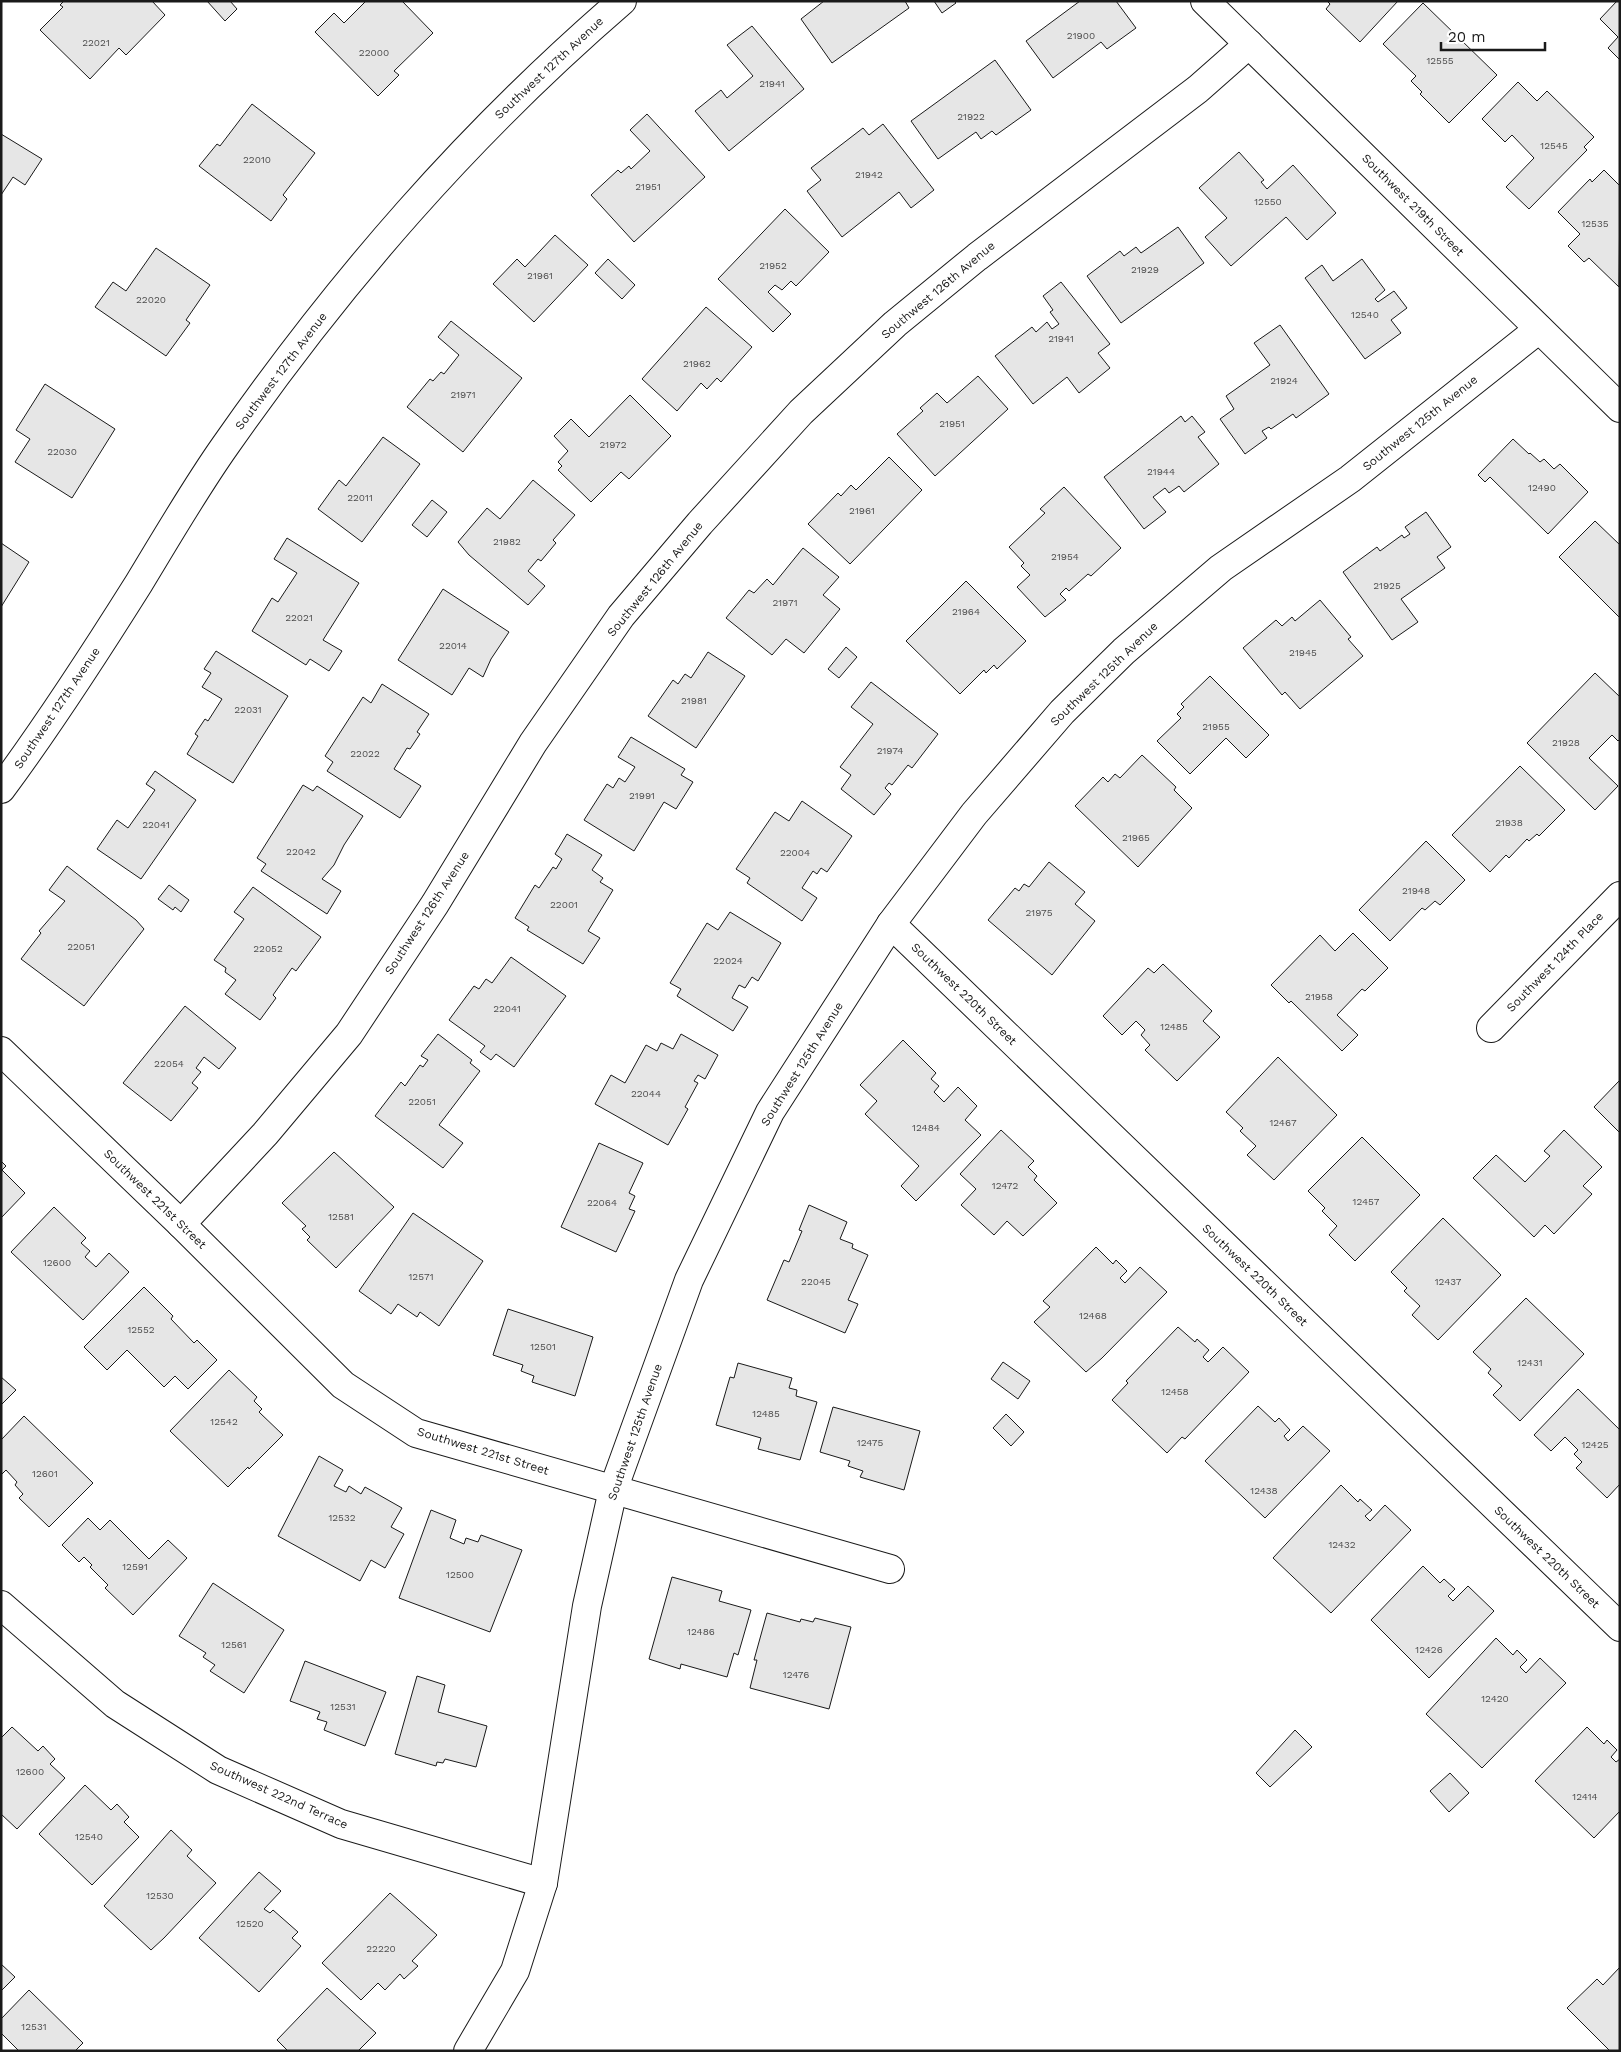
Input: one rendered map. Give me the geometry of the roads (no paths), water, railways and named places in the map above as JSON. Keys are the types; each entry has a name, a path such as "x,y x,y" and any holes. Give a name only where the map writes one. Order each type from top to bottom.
{"street":[{"name":"Southwest 127th Avenue","path":"1,789 36,742 87,665 224,447 321,316 411,207 461,153 522,93 622,1"},
{"name":"Southwest 219th Street","path":"1205,1 1620,408"},
{"name":"Southwest 126th Avenue","path":"181,1224 265,1134 349,1034 435,904 538,735 621,616 706,516 801,412 895,324 977,257 1198,89 1249,44"},
{"name":"Southwest 125th Avenue","path":"468,2051 515,1971 543,1883 587,1606 613,1490 689,1280 766,1121 891,924 974,814 1056,720 1124,651 1221,568 1350,479 1539,329"},
{"name":"Southwest 124th Place","path":"1491,1028 1620,896"},
{"name":"Southwest 220th Street","path":"891,924 1620,1627"},
{"name":"Southwest 221st Street","path":"1,1051 181,1224 343,1385 416,1433 890,1569"},
{"name":"Southwest 222nd Terrace","path":"1,1605 115,1704 218,1770 341,1824 543,1883"}]}
